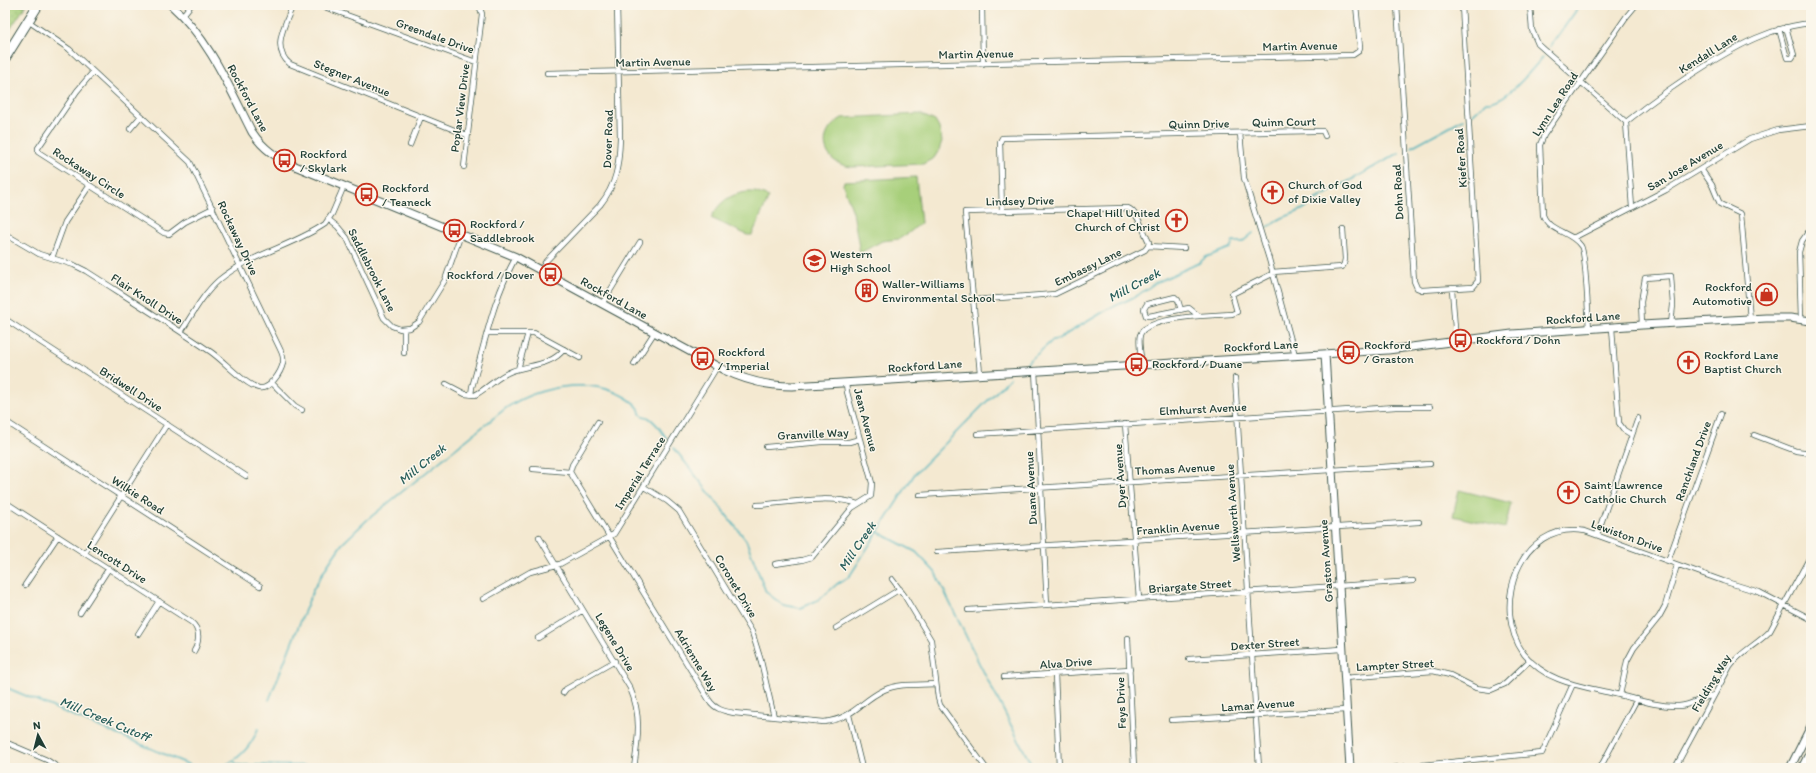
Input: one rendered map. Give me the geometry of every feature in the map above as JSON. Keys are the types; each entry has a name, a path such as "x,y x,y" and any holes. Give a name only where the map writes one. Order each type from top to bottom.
{"highway":[{"path":"5,58 38,5"}],"main road":[{"name":"Rockford Lane","path":"172,5 211,53 252,132 265,148 284,161 516,257 717,367 740,378 766,385 792,386 980,373 1388,350 1512,334 1642,325 1750,319 1801,319 1811,321"},
{"name":"Graston Avenue","path":"1325,354 1350,768"},
{"path":"1790,768 1811,726"},
{"path":"1802,768 1811,750"}],"street":[{"path":"182,16 191,5"},
{"name":"Stegner Avenue","path":"293,5 280,43 281,55 285,60 293,65 467,135"},
{"name":"Greendale Drive","path":"319,5 476,62"},
{"name":"Poplar View Drive","path":"464,167 482,14 479,5"},
{"name":"Dover Road","path":"541,270 546,261 600,205 612,187 620,158 617,5"},
{"path":"982,5 983,64"},
{"name":"Martin Avenue","path":"547,73 1353,55 1357,53 1360,48 1356,5"},
{"name":"Dohn Road","path":"1397,5 1414,281 1417,288 1422,290 1452,289"},
{"name":"Kiefer Road","path":"1452,289 1473,287 1477,284 1479,278 1462,5"},
{"path":"1530,5 1532,30 1538,44 1626,122 1632,208"},
{"name":"Lynn Lea Road","path":"1573,238 1550,226 1544,220 1542,212 1539,152 1544,135 1636,5"},
{"name":"Rockaway Drive","path":"28,21 58,41 190,162 283,357 281,368 271,382"},
{"name":"Kendall Lane","path":"1626,122 1670,88 1730,50 1755,37 1779,29 1811,23"},
{"path":"1779,29 1787,58 1792,58 1794,55 1786,27"},
{"name":"Rockaway Circle","path":"93,72 77,91 38,150 166,234 185,222 213,208"},
{"path":"130,129 141,116"},
{"path":"410,145 421,117"},
{"name":"San Jose Avenue","path":"1573,238 1632,208 1750,139 1778,130 1811,126"},
{"name":"Quinn Court","path":"1240,133 1322,131 1325,136"},
{"name":"Quinn Drive","path":"1002,211 1000,142 1002,138 1240,133 1244,178 1295,355"},
{"path":"1701,169 1712,185 1720,204 1741,214 1750,319"},
{"path":"52,258 65,222 90,185"},
{"path":"181,332 210,289 223,277 240,266 322,226 328,219 344,186"},
{"name":"Lindsey Drive","path":"973,300 965,212 1128,208 1137,218 1149,242 1148,246"},
{"name":"Saddlebrook Lane","path":"328,219 338,227 347,238 384,318 392,326 404,329"},
{"path":"1801,319 1799,252 1802,241 1811,228"},
{"path":"1142,364 1140,335 1144,329 1149,326 1181,318 1232,314 1237,312 1232,294 1272,273 1342,267 1345,260 1343,229"},
{"name":"Flair Knoll Drive","path":"5,234 33,251 80,268 212,352 236,373 256,387 263,388 271,382"},
{"path":"404,353 404,329 416,325 425,314 445,280 462,234"},
{"path":"1573,238 1580,245 1583,254 1588,329"},
{"path":"602,304 640,242"},
{"path":"1148,246 1184,248"},
{"name":"Embassy Lane","path":"973,300 1055,294 1145,250 1148,246"},
{"path":"471,395 488,333 492,312 516,257"},
{"path":"1642,325 1641,302 1645,278 1671,276 1673,305 1671,324"},
{"path":"1452,289 1456,341"},
{"path":"1181,310 1178,300 1175,297 1147,304 1144,309 1146,316 1149,316 1181,310 1189,308 1199,316"},
{"path":"973,300 980,373"},
{"name":"Bridwell Drive","path":"5,319 246,476"},
{"path":"1612,328 1619,423 1624,430 1632,435"},
{"path":"634,364 654,332"},
{"path":"488,333 536,334 580,358"},
{"path":"518,369 528,333"},
{"path":"446,384 471,395 480,392 507,373 548,361 559,355 564,349"},
{"name":"Imperial Terrace","path":"483,599 530,572 556,564 583,552 610,536 617,530 717,367"},
{"name":"Duane Avenue","path":"1035,370 1047,604"},
{"name":"Wellsworth Avenue","path":"1235,378 1259,768"},
{"path":"271,382 295,406 302,410"},
{"name":"Jean Avenue","path":"846,382 847,392 872,483 872,492 870,497 858,504"},
{"name":"Elmhurst Avenue","path":"977,434 1396,407 1430,407"},
{"name":"Ranchland Drive","path":"1668,561 1721,414"},
{"path":"1597,535 1638,418"},
{"name":"Wilkie Road","path":"5,421 260,586"},
{"path":"533,469 570,472 572,465 598,422"},
{"path":"85,553 167,424"},
{"name":"Dyer Avenue","path":"1125,424 1131,482 1139,599"},
{"path":"1754,435 1796,451 1811,453"},
{"name":"Granville Way","path":"766,447 822,442 849,442 860,439"},
{"name":"Thomas Avenue","path":"920,495 1430,464"},
{"name":"Adrienne Way","path":"570,472 712,704 725,711 824,722 836,721 849,715 884,690 897,687 936,684"},
{"name":"Coronet Drive","path":"644,487 667,501 678,511 752,632 761,661 774,717"},
{"path":"758,505 829,500 850,501 858,504"},
{"name":"Lencott Drive","path":"5,502 109,568 196,627 198,635 194,651"},
{"path":"775,564 812,557 852,508 858,504"},
{"name":"Franklin Avenue","path":"937,552 1419,522"},
{"name":"Lewiston Drive","path":"1714,695 1681,706 1658,704 1573,684 1548,675 1530,660 1517,642 1511,625 1510,592 1518,568 1532,549 1542,540 1554,534 1572,530 1586,531 1677,565 1759,592 1811,619"},
{"path":"25,585 58,536"},
{"name":"Legene Drive","path":"539,537 630,688 637,708 639,728 634,768"},
{"name":"Fielding Way","path":"1675,768 1714,695 1735,660 1766,635 1774,625 1811,555"},
{"path":"1620,695 1627,661 1634,648 1659,617 1665,606 1677,565"},
{"path":"80,613 109,568"},
{"path":"892,579 900,589 931,640 940,705 986,768"},
{"name":"Briargate Street","path":"968,610 1413,581"},
{"path":"836,628 900,589"},
{"path":"138,634 159,601"},
{"path":"538,638 583,610"},
{"name":"Feys Drive","path":"1128,638 1134,768"},
{"name":"Dexter Street","path":"1189,659 1342,649"},
{"name":"Lampter Street","path":"1344,678 1433,671 1450,675 1476,688 1491,690 1505,684 1530,660"},
{"path":"563,693 615,661"},
{"name":"Alva Drive","path":"1004,677 1130,669"},
{"path":"1055,674 1060,768"},
{"path":"1392,768 1542,753 1573,684"},
{"path":"1600,768 1637,699"},
{"name":"Lamar Avenue","path":"1171,720 1346,710"},
{"path":"849,715 862,768"},
{"path":"5,742 47,760 59,768"},
{"path":"580,767 593,768"}],"green space":[{"path":"5,5 26,5 5,37"},
{"path":"920,114 935,121 939,128 942,141 934,158 923,164 852,167 842,165 834,160 826,147 825,139 828,132 833,124 842,118"},
{"path":"916,177 921,223 899,239 882,241 860,253 853,212 843,185 844,181"},
{"path":"747,192 755,192 769,197 752,235 747,235 711,218 721,203 730,197"},
{"path":"1459,490 1511,503 1505,528 1453,516"}],"waterway":[{"name":"Mill Creek","path":"1550,47 1580,5"},
{"name":"Mill Creek","path":"1473,114 1486,102 1502,98 1510,92 1543,57"},
{"name":"Mill Creek","path":"1411,147 1463,119"},
{"name":"Mill Creek","path":"1262,229 1282,218 1304,209 1315,200 1399,153"},
{"name":"Mill Creek","path":"1027,363 1053,340 1058,339 1105,311 1138,295 1155,283 1199,263 1206,257 1230,248 1233,242 1242,242 1253,233"},
{"name":"Mill Creek","path":"674,448 746,540 766,592 783,605 800,608 820,599 837,584 849,577 914,475 1010,378"},
{"name":"Mill Creek","path":"269,700 313,590 342,544 367,520 506,408 533,394 548,390 564,387 596,387 611,391 631,401 638,407 641,415 648,417 654,422 667,439"},
{"path":"878,532 916,552 935,572 979,663 1033,768"},
{"name":"Mill Creek Cutoff","path":"5,687 197,768"},
{"name":"Mill Creek","path":"218,768 237,758 247,748 258,729"},
{"path":"233,761 239,765 337,766 353,768"}],"place":[{"name":"Rockford / Skylark","path":"284,161"},
{"name":"Church of God of Dixie Valley","path":"1273,192"},
{"name":"Rockford / Teaneck","path":"366,195"},
{"name":"Chapel Hill United Church of Christ","path":"1176,220"},
{"name":"Rockford / Saddlebrook","path":"454,231"},
{"name":"Western High School","path":"814,261"},
{"name":"Rockford / Dover","path":"550,275"},
{"name":"Waller-Williams Environmental School","path":"866,291"},
{"name":"Rockford Automotive","path":"1767,294"},
{"name":"Rockford / Dohn","path":"1460,340"},
{"name":"Rockford / Graston","path":"1348,352"},
{"name":"Rockford / Imperial","path":"703,359"},
{"name":"Rockford Lane Baptist Church","path":"1689,362"},
{"name":"Rockford / Duane","path":"1137,364"},
{"name":"Saint Lawrence Catholic Church","path":"1569,492"}]}
